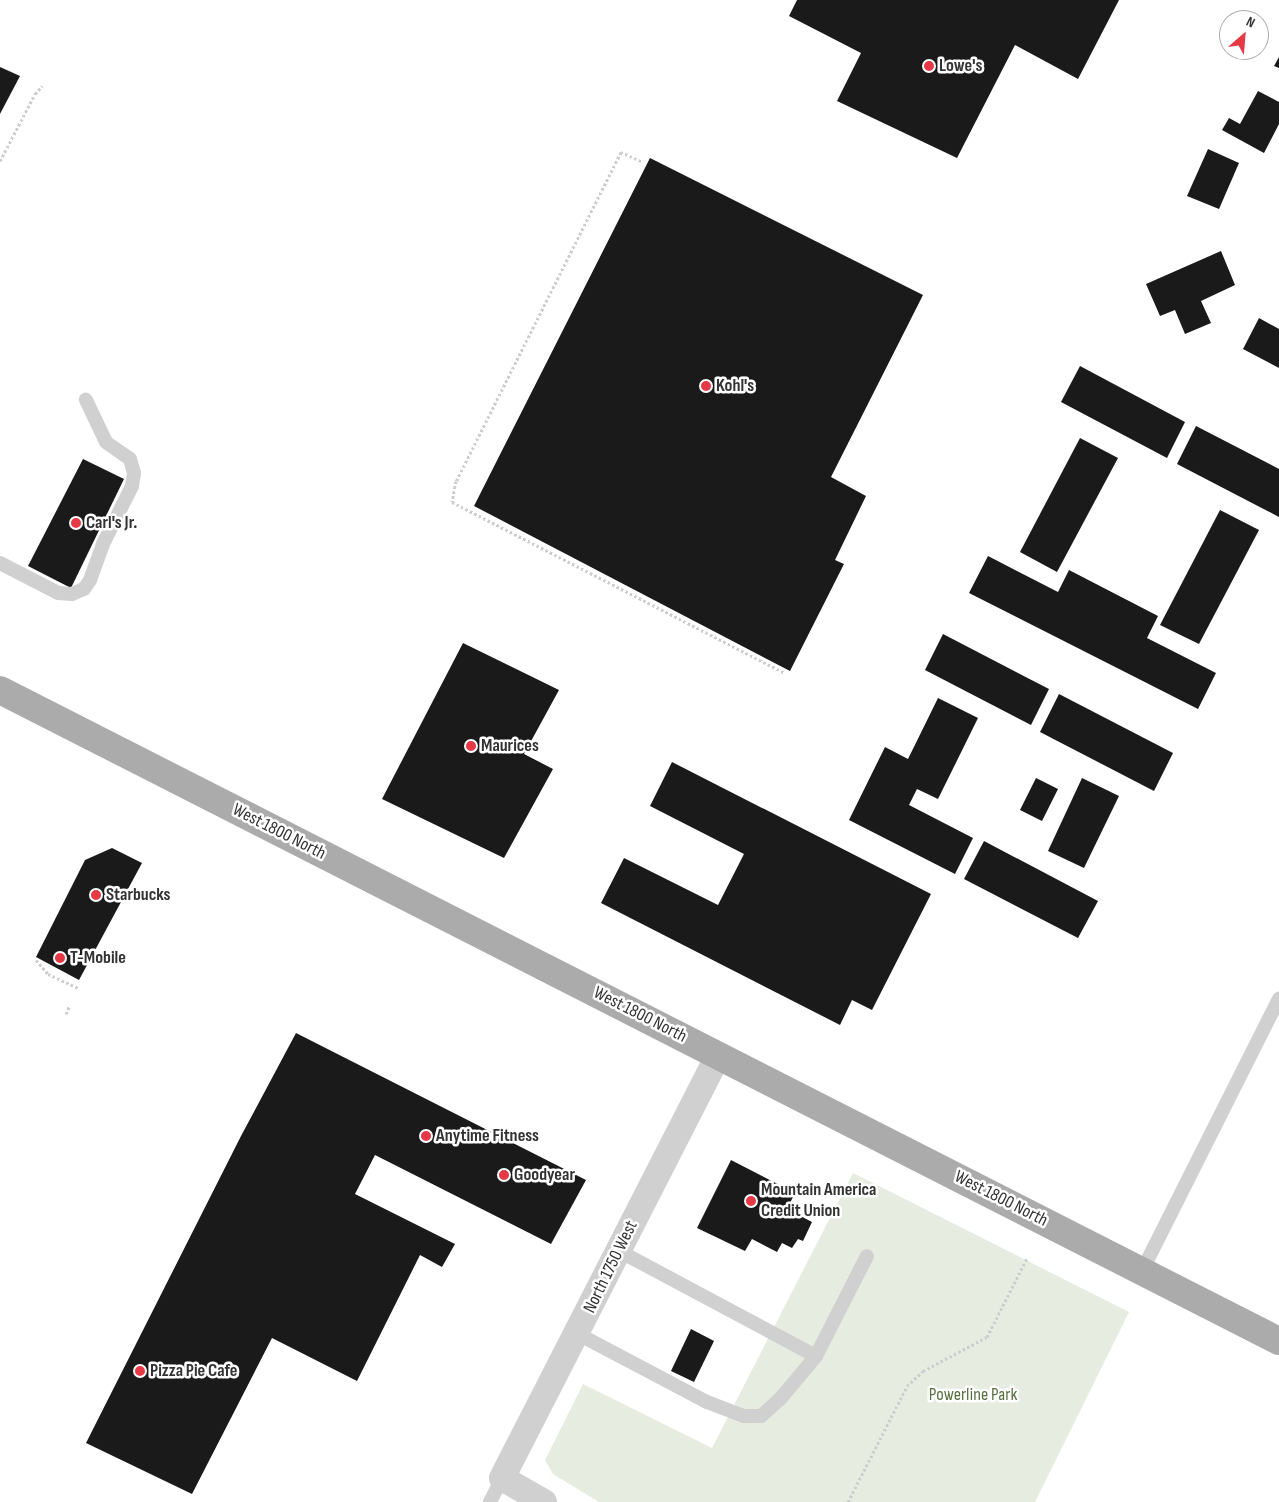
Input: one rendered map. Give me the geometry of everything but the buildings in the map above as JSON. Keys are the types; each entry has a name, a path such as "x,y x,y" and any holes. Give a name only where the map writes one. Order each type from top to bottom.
{"main road":[{"name":"West 1800 North","path":"0,690 1279,1341"}],"street":[{"name":"North 1750 West","path":"502,1478 578,1334 718,1055"},
{"path":"502,1478 544,1502"}],"lane":[{"path":"0,563 58,593 72,594 84,589 90,580 103,544 132,486 134,473 130,459 106,442 86,400"},
{"path":"1142,1271 1279,999"},
{"path":"619,1251 816,1356"},
{"path":"578,1334 707,1402 744,1416 761,1416 781,1398 816,1356 867,1256"},
{"path":"490,1502 502,1478"}],"path":[{"path":"0,161 35,94 42,86"},
{"path":"641,161 621,152 456,481 452,502 785,673"},
{"path":"36,960 48,974 78,988"},
{"path":"66,1014 69,1007"},
{"path":"848,1502 906,1386 923,1371 987,1336 1028,1258"}],"green space":[{"name":"Powerline Park","path":"853,1173 1129,1312 1035,1502 599,1502 553,1474 545,1460 583,1384 712,1448"}],"place":[{"name":"Lowe's","path":"929,66"},
{"name":"Kohl's","path":"706,386"},
{"name":"Carl's Jr.","path":"76,523"},
{"name":"Maurices","path":"471,746"},
{"name":"Starbucks","path":"96,895"},
{"name":"T-Mobile","path":"60,958"},
{"name":"Anytime Fitness","path":"426,1136"},
{"name":"Goodyear","path":"504,1175"},
{"name":"Mountain America Credit Union","path":"751,1201"},
{"name":"Pizza Pie Cafe","path":"140,1371"}]}
